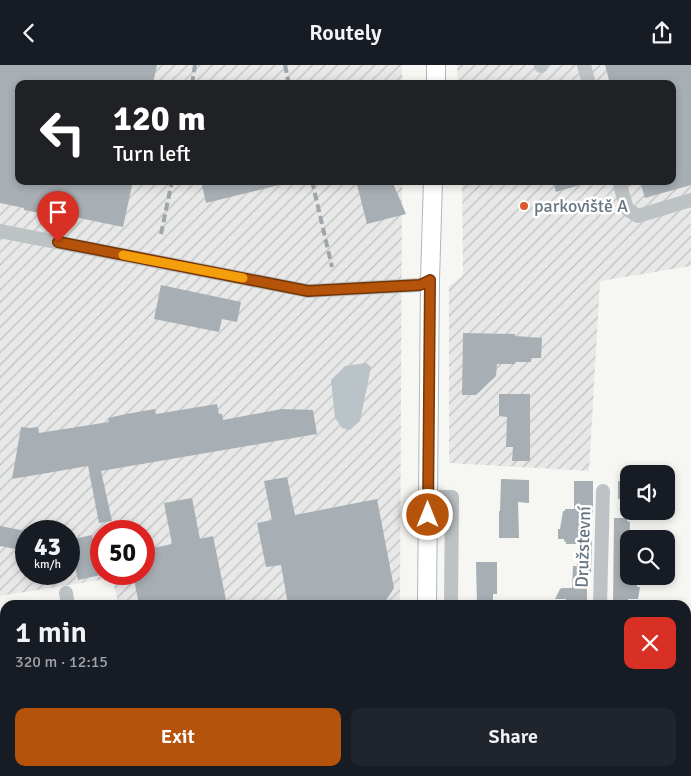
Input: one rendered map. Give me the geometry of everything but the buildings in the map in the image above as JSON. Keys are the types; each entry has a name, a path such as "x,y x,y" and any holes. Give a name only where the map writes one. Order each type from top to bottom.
{"main road":[{"path":"436,65 436,80"},
{"path":"427,600 430,280 433,185"}],"street":[{"path":"584,65 589,80"},
{"path":"620,185 627,209 638,216 691,200"},
{"path":"0,231 308,291 420,285 430,280"},
{"name":"Družstevní","path":"600,600 603,491"},
{"path":"428,497 452,497 451,600"}],"shaded area":[{"path":"0,65 402,65 402,80 15,80 15,185 402,185 400,600 118,600 114,585 155,585 155,520 90,520 90,582 80,583 80,520 15,520 15,585 68,585 0,596"},
{"path":"457,65 691,65 691,266 600,281 589,471 449,463 449,286 463,275 462,185 676,185 676,80 458,80"},
{"path":"366,363 371,367 360,421 350,430 342,428 335,418 331,380 345,366"}],"railway":[{"path":"193,80 195,65"},
{"path":"285,65 288,80"},
{"path":"161,234 171,185"},
{"path":"313,185 332,267"}],"slow traffic":[{"path":"123,255 243,278"}],"place":[{"name":"parkoviště A","path":"524,206"}],"route":[{"path":"58,242 308,291 420,285 430,280 428,515"}]}
